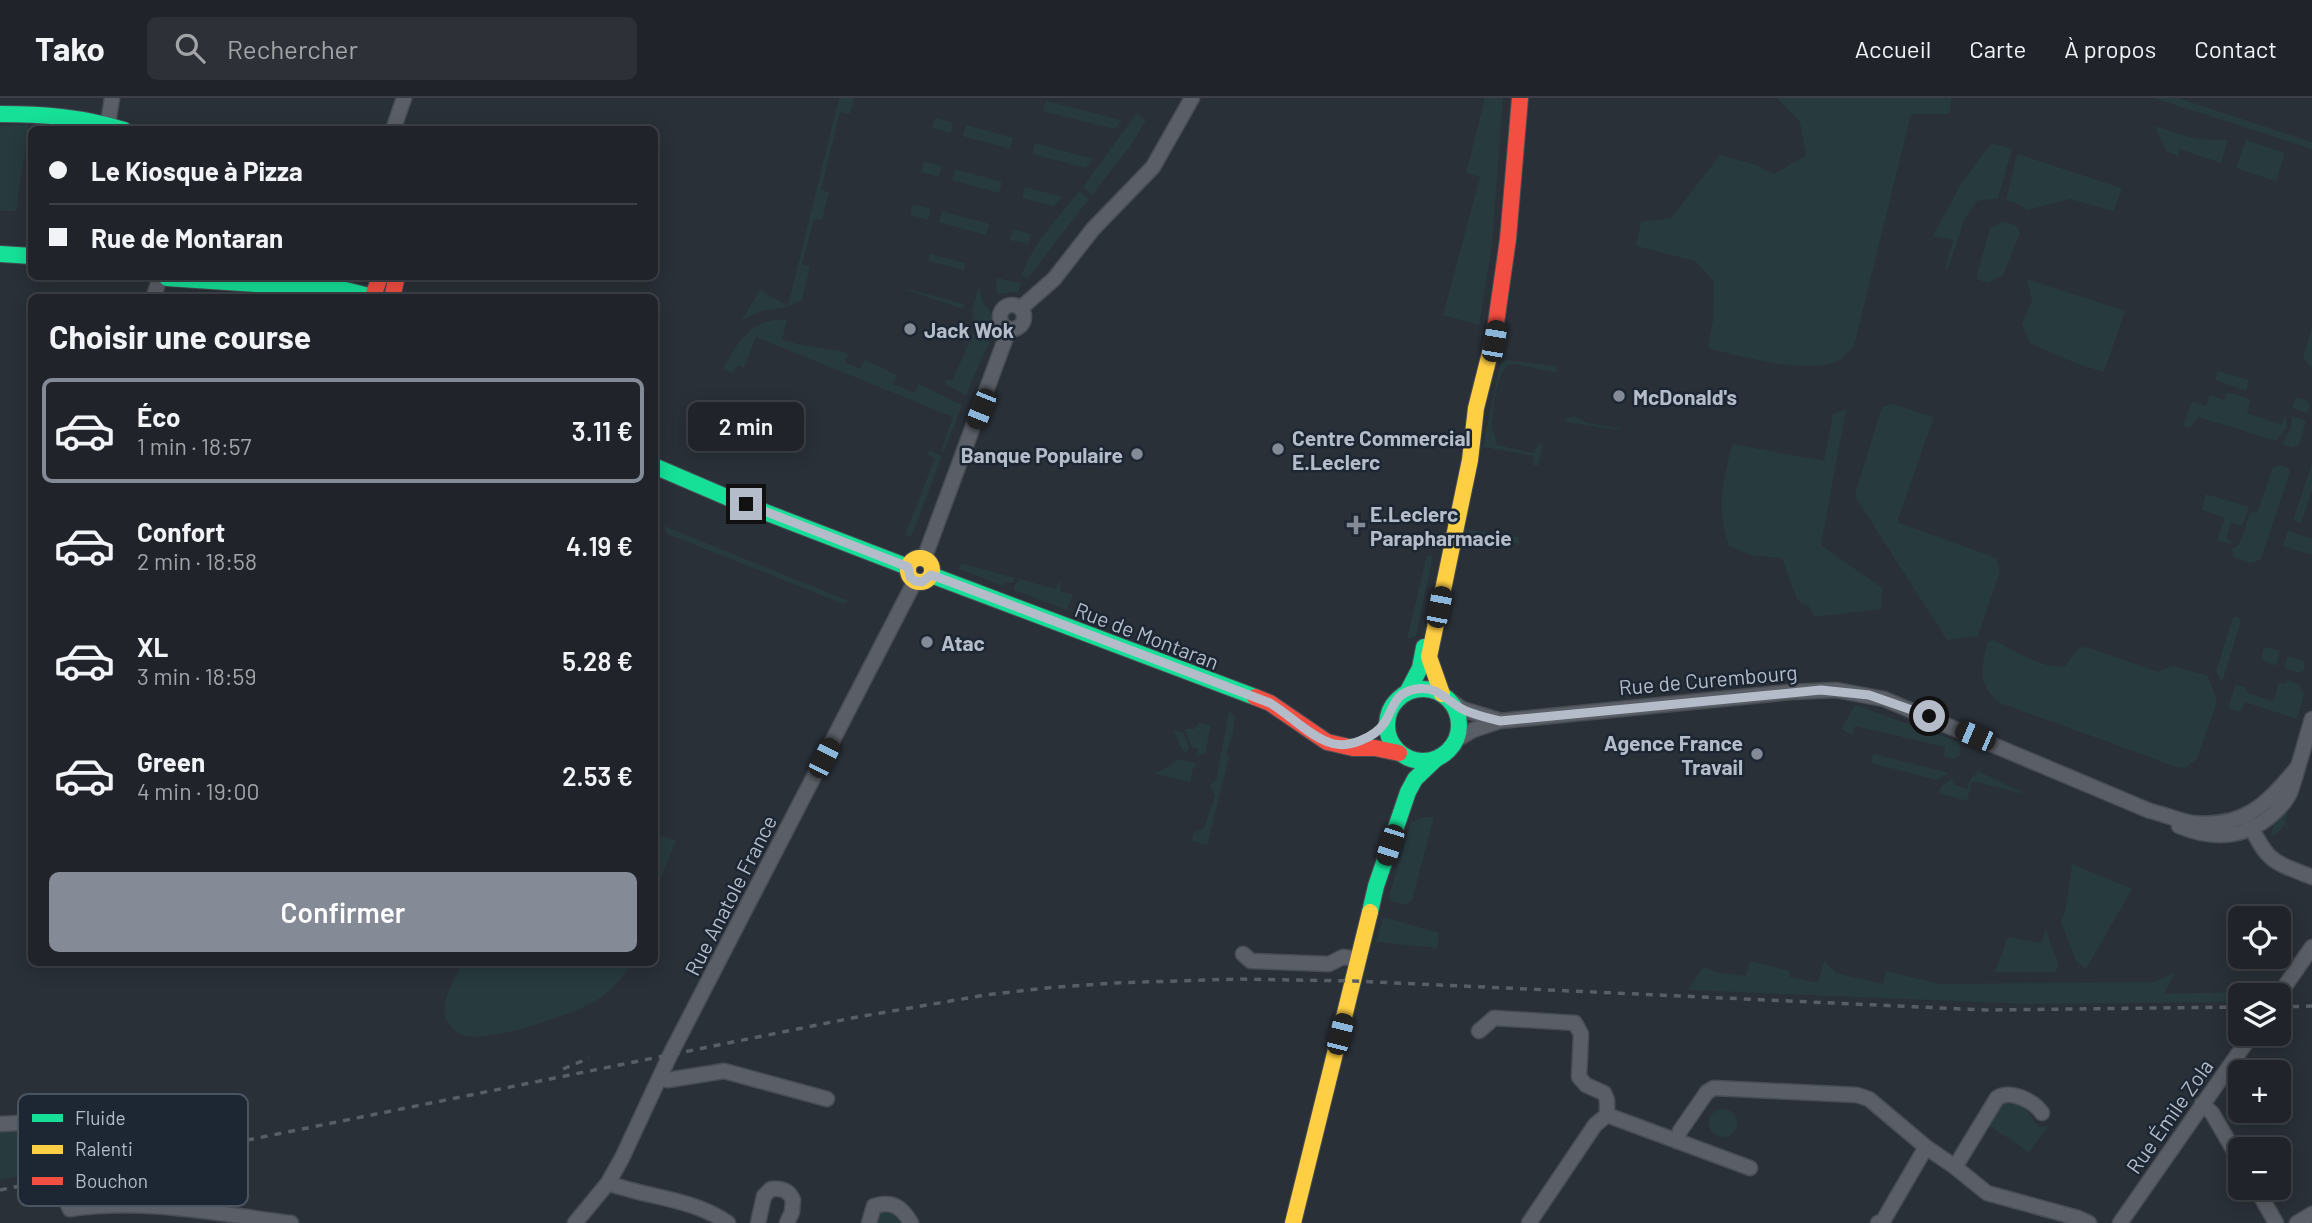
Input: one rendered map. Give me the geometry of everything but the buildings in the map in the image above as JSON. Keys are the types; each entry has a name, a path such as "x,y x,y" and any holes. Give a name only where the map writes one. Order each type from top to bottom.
{"main road":[{"path":"1436,759 1414,760 1401,754 1391,743 1387,720 1393,703 1408,691 1420,668 1502,242 1514,98"},
{"path":"1293,1223 1376,886 1408,792 1415,779 1436,759 1448,752 1457,740 1460,721 1429,657 1470,460 1470,443 1485,365 1494,341 1507,262 1520,98"},
{"path":"0,114 60,116 113,126"},
{"path":"0,254 28,256"},
{"path":"173,280 242,294"},
{"path":"203,280 345,290 362,294"},
{"name":"Rue de Montaran","path":"658,468 918,574 1270,703 1327,742 1401,754"},
{"path":"918,574 916,559 925,559"},
{"path":"1408,691 1425,688 1447,697"},
{"path":"1342,745 1367,737 1387,720"},
{"path":"1401,754 1408,792"}],"street":[{"path":"108,124 112,98"},
{"path":"394,126 404,98"},
{"path":"925,559 1009,329 1001,321 1002,310 1009,305 1021,308 1054,279 1089,234 1153,167 1192,98"},
{"name":"Rue Anatole France","path":"575,1223 608,1183 633,1138 660,1079 918,574"},
{"name":"Rue de Curembourg","path":"1457,740 1473,730 1500,721 1791,692 1853,692 1884,699 1929,716 2150,811 2191,822 2228,821 2245,816"},
{"name":"Rue de Curembourg","path":"1447,697 1462,709 1500,721"},
{"path":"2252,830 2284,803 2292,788 2312,719"},
{"path":"2296,769 2268,802 2245,816 2270,859 2312,877"},
{"name":"Rue de Curembourg","path":"2150,811 2166,821 2198,833 2235,834 2252,830"},
{"path":"2287,983 2312,947"},
{"path":"1243,954 1251,961 1329,964 1343,957 1358,959"},
{"path":"1479,1031 1494,1018 1575,1023 1581,1034 1579,1077 1586,1085 1604,1093 1607,1115"},
{"name":"Rue Émile Zola","path":"2120,1223 2243,1046"},
{"path":"660,1079 724,1071 827,1098"},
{"path":"1676,1141 1707,1092 1719,1087 1864,1097 1987,1193 2078,1217 2089,1223"},
{"path":"1955,1167 2001,1095 2007,1094 2036,1104 2042,1112"},
{"path":"2202,1104 2212,1113 2228,1140"},
{"path":"1607,1115 1750,1168"},
{"path":"1529,1223 1595,1125 1607,1115"},
{"path":"0,1124 18,1123"},
{"path":"1878,1223 1883,1220 1926,1147"},
{"path":"608,1183 692,1204 709,1210 728,1223"},
{"path":"758,1223 764,1196 771,1189 779,1188 786,1191 793,1200 787,1223"},
{"path":"2263,1200 2276,1223"},
{"path":"869,1223 874,1206 884,1203 894,1204 911,1223"},
{"path":"65,1223 71,1209 70,1206"},
{"path":"71,1209 92,1206"},
{"path":"123,1206 170,1208 291,1223"},
{"path":"2297,1223 2312,1214"}],"green space":[{"path":"839,98 854,98 850,114 840,112 821,190 829,192 822,220 814,219 802,264 810,267 802,299 787,307 758,313 740,323 760,290 788,306"},
{"path":"1485,98 1503,98 1492,246 1479,325 1443,315 1480,177 1466,173"},
{"path":"1777,98 1952,98 1949,114 1911,114 1854,346 1840,360 1826,365 1774,363 1708,348 1713,321 1714,281 1695,261 1636,246 1641,222 1671,218 1720,155 1753,164 1774,174 1806,155 1800,122"},
{"path":"2154,98 2178,98 2312,142 2312,149"},
{"path":"1046,101 1121,120 1115,129 1043,111"},
{"path":"1136,114 1146,120 1131,145 1092,195 1083,187"},
{"path":"935,118 953,122 951,133 932,128"},
{"path":"29,125 16,211 0,211 0,126"},
{"path":"966,125 1013,138 1010,149 963,136"},
{"path":"2155,126 2196,139 2228,140 2221,163 2180,149 2178,156 2166,151"},
{"path":"2246,140 2285,153 2276,181 2236,168"},
{"path":"1035,143 1093,159 1086,168 1032,154"},
{"path":"1991,143 2012,149 1998,198 1977,201 1965,218 1948,269 1945,269 1953,240 1933,236 1961,184"},
{"path":"2017,154 2122,188 2114,211 2070,199 2027,210 2006,200"},
{"path":"924,161 942,166 939,177 921,172"},
{"path":"955,169 1002,182 999,193 952,180"},
{"path":"1025,187 1063,197 1053,206 1022,198"},
{"path":"1079,191 1089,199 1028,278 1022,276 1038,243"},
{"path":"913,204 931,209 928,220 910,215"},
{"path":"942,211 989,224 986,235 939,222"},
{"path":"2003,222 2015,225 2020,233 2003,275 1988,283 1976,279 1990,228"},
{"path":"1013,229 1031,234 1028,244 1010,240"},
{"path":"930,254 965,263 964,270 928,261"},
{"path":"997,278 1021,283 1018,292 998,294"},
{"path":"2027,279 2125,311 2104,372 2077,364 2030,343 2022,324 2032,301"},
{"path":"979,287 995,328 966,395 945,384 946,379 952,381 975,330 972,311"},
{"path":"907,290 964,304 963,309"},
{"path":"774,320 787,320 782,340 849,353 845,362 860,369 865,360 897,375 893,384 914,393 919,384 962,405 944,452 941,451 953,417 756,337 744,368 738,365 733,373 723,369 737,345 749,332"},
{"path":"2312,327 2312,368 2303,358"},
{"path":"1504,361 1555,366 1557,373 1516,364 1508,365 1501,375 1496,392 1492,427 1496,445 1534,453 1538,443 1543,444 1538,466 1533,465 1534,456 1483,447 1499,369"},
{"path":"2218,371 2249,380 2246,391 2215,380"},
{"path":"2227,392 2251,400 2247,413 2281,425 2286,413 2286,428 2276,441 2199,417 2189,427 2183,426 2192,402 2206,406 2210,395 2224,400"},
{"path":"2296,397 2308,401 2310,407 2307,413 2292,408"},
{"path":"1892,404 1934,417 1897,522 1996,558 2000,571 1978,636 1947,640 1856,498 1882,407"},
{"path":"1846,409 1821,545 1882,588 1881,609 1814,617 1809,606 1797,600 1782,558 1750,555 1729,546 1723,519 1724,483 1732,444 1824,461 1833,414"},
{"path":"1574,416 1587,423 1619,430 1565,422"},
{"path":"2292,416 2306,421 2299,445 2292,448 2282,444 2291,428"},
{"path":"929,450 942,456 911,537 905,535 935,458 927,455"},
{"path":"2312,463 2312,490 2301,523 2293,520"},
{"path":"2280,465 2288,468 2290,472 2261,559 2251,563 2233,557 2232,549 2239,545 2250,513 2258,511 2273,467"},
{"path":"2206,494 2249,507 2242,526 2231,522 2226,538 2234,542 2231,544 2217,541 2225,518 2202,510"},
{"path":"664,526 849,601 844,604 667,534"},
{"path":"1465,529 1518,537 1519,544 1464,536"},
{"path":"2288,531 2312,539 2312,555 2283,546"},
{"path":"1427,555 1433,556 1416,636 1407,639"},
{"path":"961,564 1015,578 1012,583 1005,582 1003,586 959,569"},
{"path":"1020,579 1055,589 1060,580 1060,591 1073,594 1067,610 1014,590"},
{"path":"2233,617 2238,617 2241,621 2222,683 2216,671"},
{"path":"1994,640 2048,665 2065,666 2079,648 2087,647 2158,672 2173,666 2208,676 2217,701 2197,759 2185,768 2177,767 2000,703 1987,690 1983,675 1988,642"},
{"path":"2267,647 2280,651 2276,666 2264,661 2261,656 2263,649"},
{"path":"2288,656 2304,661 2304,670 2299,673 2284,668"},
{"path":"2288,680 2299,685 2304,694 2297,719 2245,702 2240,712 2228,708 2236,684 2247,688 2246,692 2273,702 2279,683 2285,684"},
{"path":"1855,705 1959,742 1961,754 1954,759 1944,757 1945,747 1855,726 1852,735 1841,729"},
{"path":"1229,711 1235,716 1233,732 1207,845 1192,841 1193,833 1204,828 1215,796 1210,786 1216,780"},
{"path":"1199,723 1211,726 1205,754 1196,756 1198,749 1192,748 1185,729 1194,729"},
{"path":"1172,730 1183,732 1189,747 1187,754 1181,748"},
{"path":"1873,754 1949,773 1937,780 1871,763"},
{"path":"1179,759 1197,764 1192,771 1191,782 1154,774 1160,772"},
{"path":"1978,771 2028,795 1972,781 1967,801 1939,793 1941,786 1954,778 1953,784 1967,789 1970,780"},
{"path":"2289,805 2284,826 2274,836 2271,835 2274,823"},
{"path":"1434,817 1412,900 1406,905 1388,900 1411,822"},
{"path":"658,834 676,841 658,884"},
{"path":"2072,864 2132,889 2086,969 2076,961 2061,922 2066,908"},
{"path":"1383,917 1439,933 1437,948 1376,942"},
{"path":"2046,930 2059,966 2055,972 1995,972 2008,937 2041,943"},
{"path":"1750,961 1790,971 1789,977 1818,983 1824,961 1836,973 1883,984 1886,971 1940,984 2154,982 2175,973 2164,994 2228,992 2228,1002 2027,1004 1688,990 1703,967 1716,972 1746,976"},
{"path":"460,966 630,966 601,998 584,1007 531,1026 477,1037 459,1033 447,1021 445,1004"},
{"path":"2012,1101 2025,1107 2038,1127 2048,1126 2029,1152 1988,1125 1999,1105"},
{"path":"1723,1109 1733,1113 1737,1123 1733,1133 1723,1137 1713,1133 1709,1123 1713,1113"},
{"path":"0,1131 18,1133 18,1176 0,1180"},
{"path":"881,1210 894,1210 905,1223 875,1223"}],"railway":[{"path":"248,1140 852,1018 985,995 1113,983 1238,979 1353,981 1985,1010 2228,1007"},
{"path":"2291,1007 2312,1006"},
{"path":"563,1069 589,1058"},
{"path":"0,1190 18,1186"}],"traffic: fast":[{"path":"0,114 63,117 108,126"},
{"path":"0,254 28,256"},
{"path":"197,280 345,290 361,294"},
{"path":"658,468 731,499 908,567"},
{"path":"931,575 1255,697"},
{"path":"1408,691 1420,668 1424,647"},
{"path":"1430,689 1449,699 1457,711 1459,725 1457,739 1449,751 1437,759 1416,761 1397,751 1389,739 1387,718 1397,699 1409,691 1430,689"},
{"path":"1370,912 1376,886 1408,792 1415,779 1436,759"}],"traffic: slow":[{"path":"1442,694 1429,657 1470,460 1476,408 1494,337"},
{"path":"920,558 931,565 932,570 925,581 920,582 909,575 908,570 915,559 920,558"},
{"path":"1293,1223 1370,912"}],"traffic: jam":[{"path":"1494,337 1508,239 1520,98"},
{"path":"374,294 379,280"},
{"path":"393,294 396,280"},
{"path":"1255,697 1270,703 1327,742 1399,753"}],"place":[{"name":"Jack Wok","path":"910,329"},
{"name":"McDonald's","path":"1619,396"},
{"name":"Centre Commercial E.Leclerc","path":"1278,449"},
{"name":"Banque Populaire","path":"1137,454"},
{"name":"E.Leclerc Parapharmacie","path":"1356,525"},
{"name":"Atac","path":"927,642"},
{"name":"Agence France Travail","path":"1757,754"}],"route":[{"path":"746,504 908,567 908,574 915,581 922,582 931,575 1270,703 1315,735 1334,744 1342,745 1361,740 1379,729 1387,720 1393,703 1400,696 1408,691 1425,688 1442,694 1462,709 1500,721 1821,690 1869,695 1929,716"}]}
